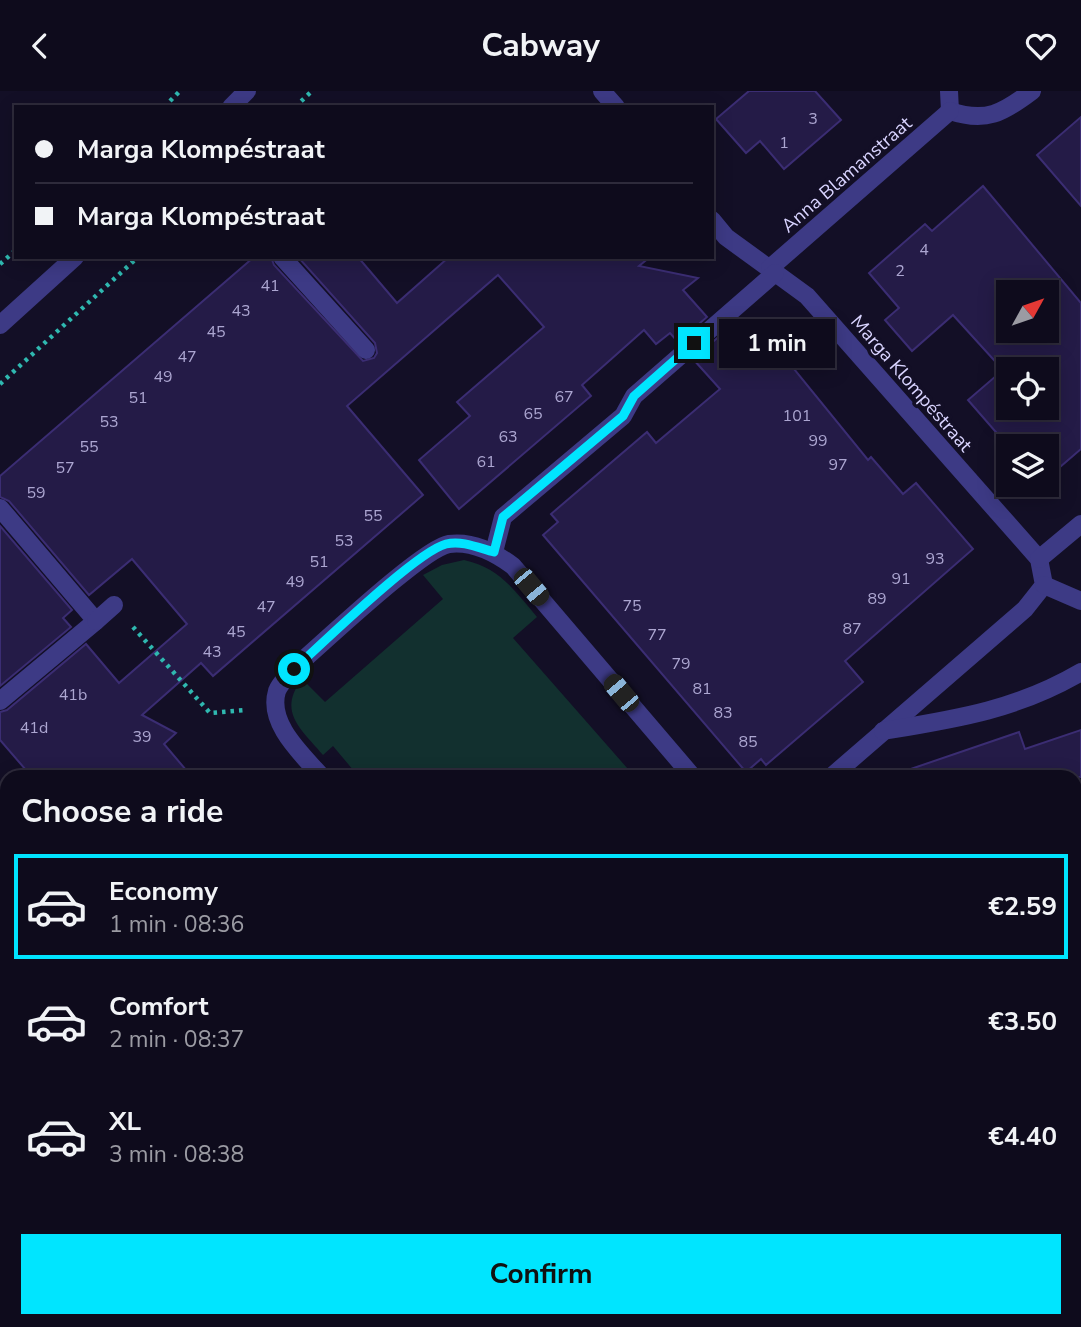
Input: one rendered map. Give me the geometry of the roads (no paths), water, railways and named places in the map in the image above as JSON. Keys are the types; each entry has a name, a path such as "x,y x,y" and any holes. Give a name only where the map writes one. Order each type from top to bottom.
{"street":[{"path":"233,105 247,91"},
{"path":"602,91 614,105"},
{"path":"949,91 950,111 975,119 993,114 1032,91"},
{"name":"Anna Blamanstraat","path":"772,271 950,111"},
{"name":"Marga Klompéstraat","path":"714,222 726,237 807,296 1039,559"},
{"path":"0,324 73,259"},
{"path":"284,259 366,350"},
{"path":"494,552 503,517 623,416 634,396 772,271"},
{"path":"0,508 96,621"},
{"path":"839,770 1025,609 1044,585 1039,559 1081,524"},
{"path":"316,770 285,734 275,706 278,689 294,669 417,561 446,544 467,544 494,552 513,566 687,770"},
{"path":"1044,585 1081,601"},
{"path":"0,701 114,605"},
{"path":"883,731 986,713 1053,689 1081,672"}]}
